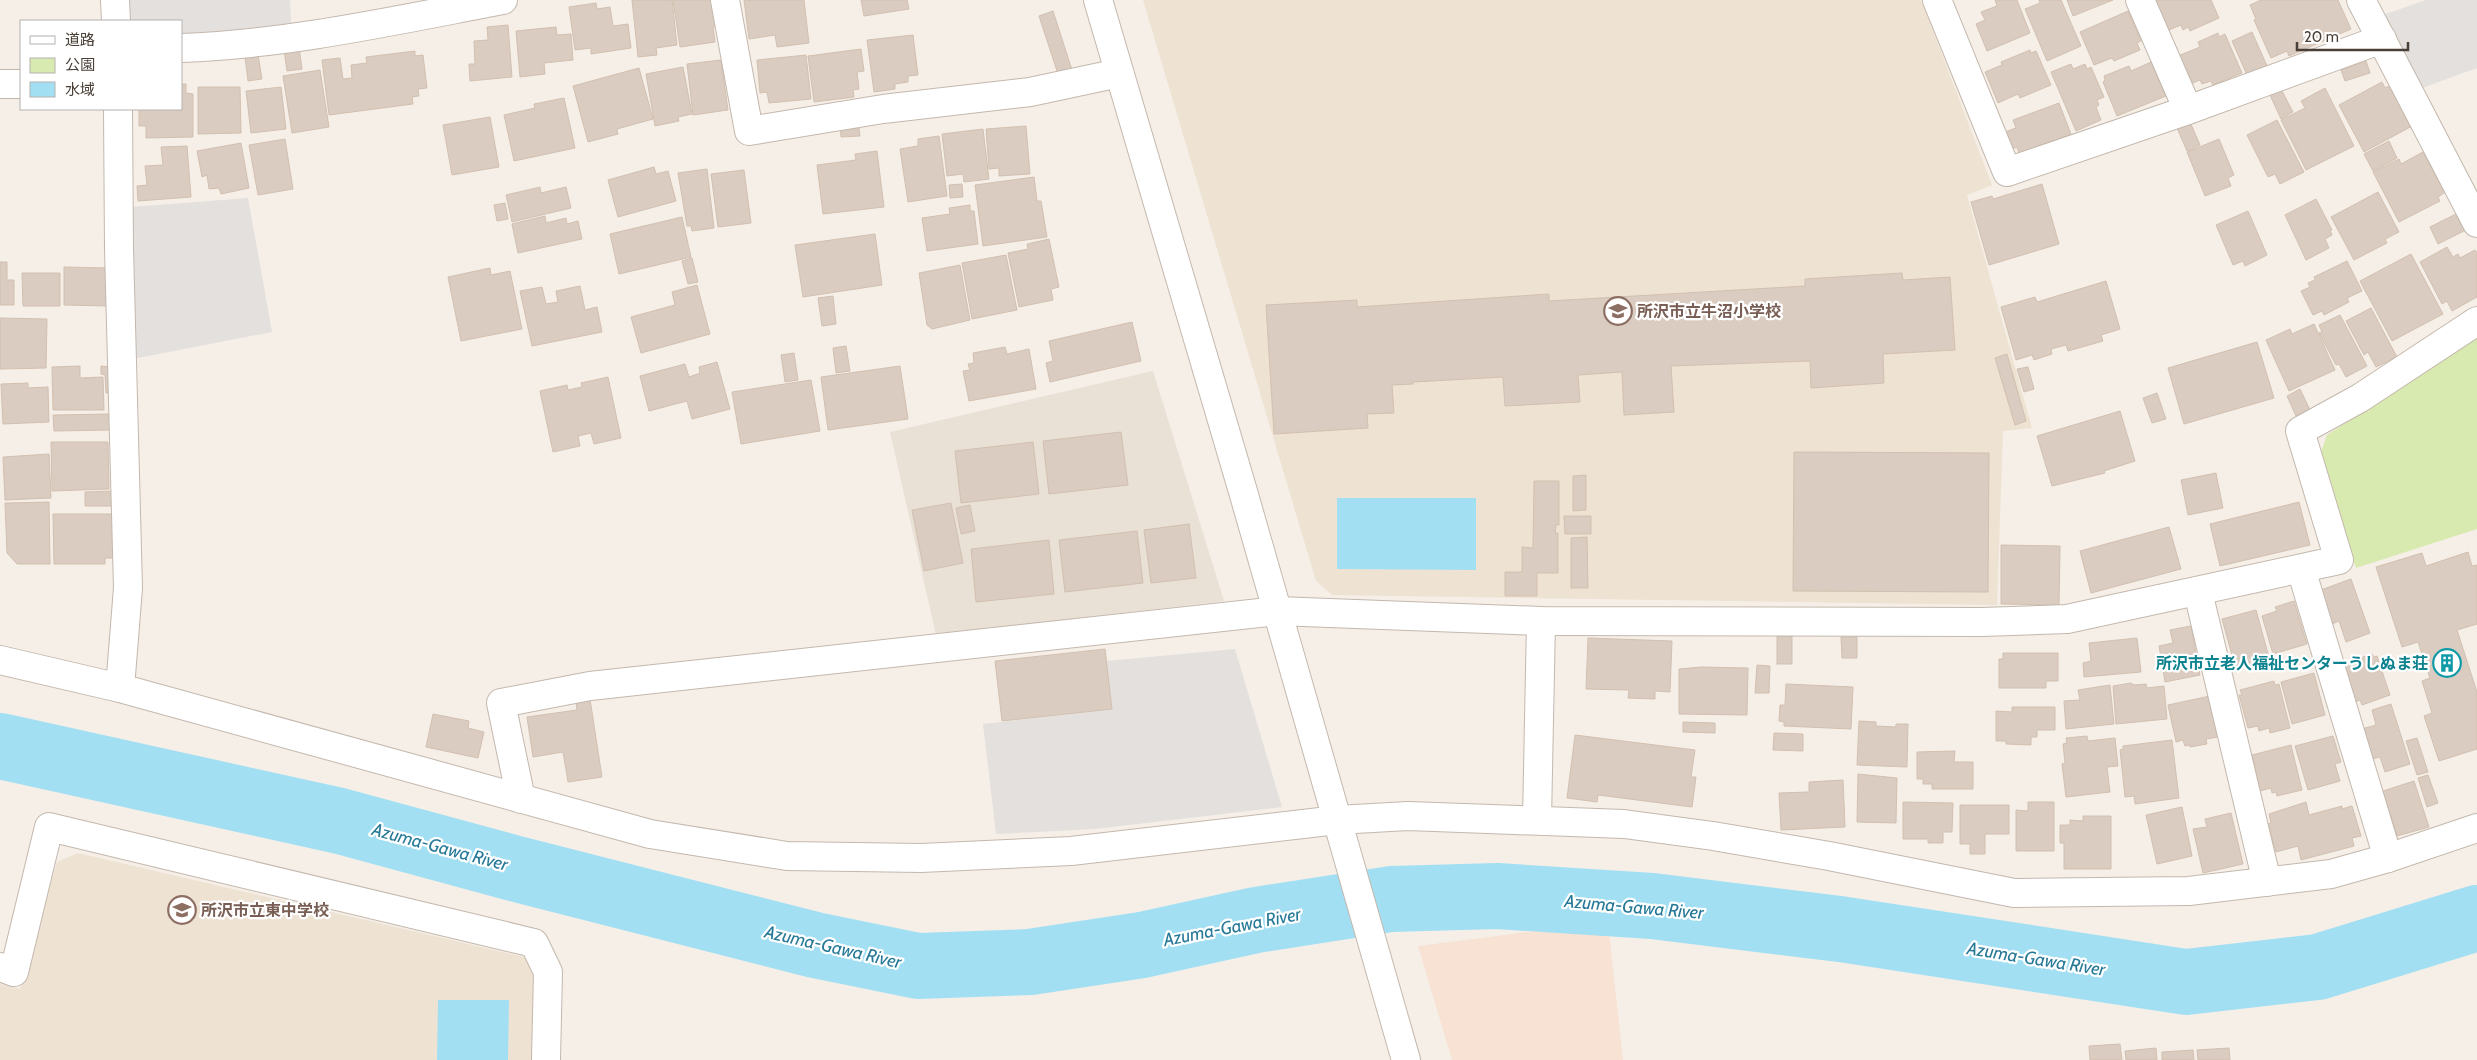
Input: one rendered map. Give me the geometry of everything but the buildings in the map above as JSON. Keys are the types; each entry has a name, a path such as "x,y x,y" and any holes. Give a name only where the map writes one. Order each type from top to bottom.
{"street":[{"path":"115,0 116,20"},
{"path":"182,48 223,46 327,34 503,0"},
{"path":"725,0 749,131 883,109 1030,92 1119,73"},
{"path":"1098,0 1406,1060"},
{"path":"1938,0 2007,172 2188,110 2382,39"},
{"path":"2140,0 2188,110"},
{"path":"2361,0 2477,223"},
{"path":"0,84 20,84"},
{"path":"118,110 119,249 128,588 120,688"},
{"path":"521,799 501,703 590,686 1277,611 1542,621 1982,622 2067,619 2339,560 2300,431 2360,398 2477,321"},
{"path":"2301,569 2388,858"},
{"path":"2198,592 2267,882"},
{"path":"1536,820 1542,621"},
{"path":"0,660 120,688 650,834 787,856 921,858 1071,851 1340,831 1408,816 1624,824 1713,836 2014,893 2189,891 2331,874 2388,858 2477,828"},
{"path":"0,967 14,972 49,827 534,943 548,972 546,1060"}],"shaded area":[{"path":"124,0 290,0 291,24 182,37 182,20 124,20"},
{"name":"所沢市立牛沼小学校","path":"1143,0 1921,0 1992,185 1967,195 2032,428 2003,431 1997,605 1332,595 1316,581"},
{"path":"2426,0 2477,0 2477,68 2422,88 2383,15"},
{"path":"248,198 272,332 133,359 131,207"},
{"path":"1153,371 1224,601 936,635 890,432"},
{"path":"1235,649 1282,807 1095,829 996,834 983,724 1112,709 1107,661"},
{"name":"所沢市立東中学校","path":"78,853 528,958 539,974 537,1060 0,1060 0,984 20,989 57,862"},
{"path":"1543,930 1609,931 1623,1060 1452,1060 1418,946"}],"green space":[{"path":"2477,338 2477,529 2356,568 2320,455 2327,435"}],"water":[{"path":"1337,498 1476,498 1476,570 1337,569"},
{"path":"438,1000 509,1000 508,1060 437,1060"}],"waterway":[{"name":"Azuma-Gawa River","path":"0,746 340,821 513,868 815,945 918,966 1030,962 1142,945 1256,920 1391,899 1497,896 1652,906 1840,929 2186,982 2318,967 2477,918"}],"place":[{"name":"所沢市立牛沼小学校","path":"1618,311"},
{"name":"所沢市立老人福祉センターうしぬま荘","path":"2447,663"},
{"name":"所沢市立東中学校","path":"182,910"}]}
